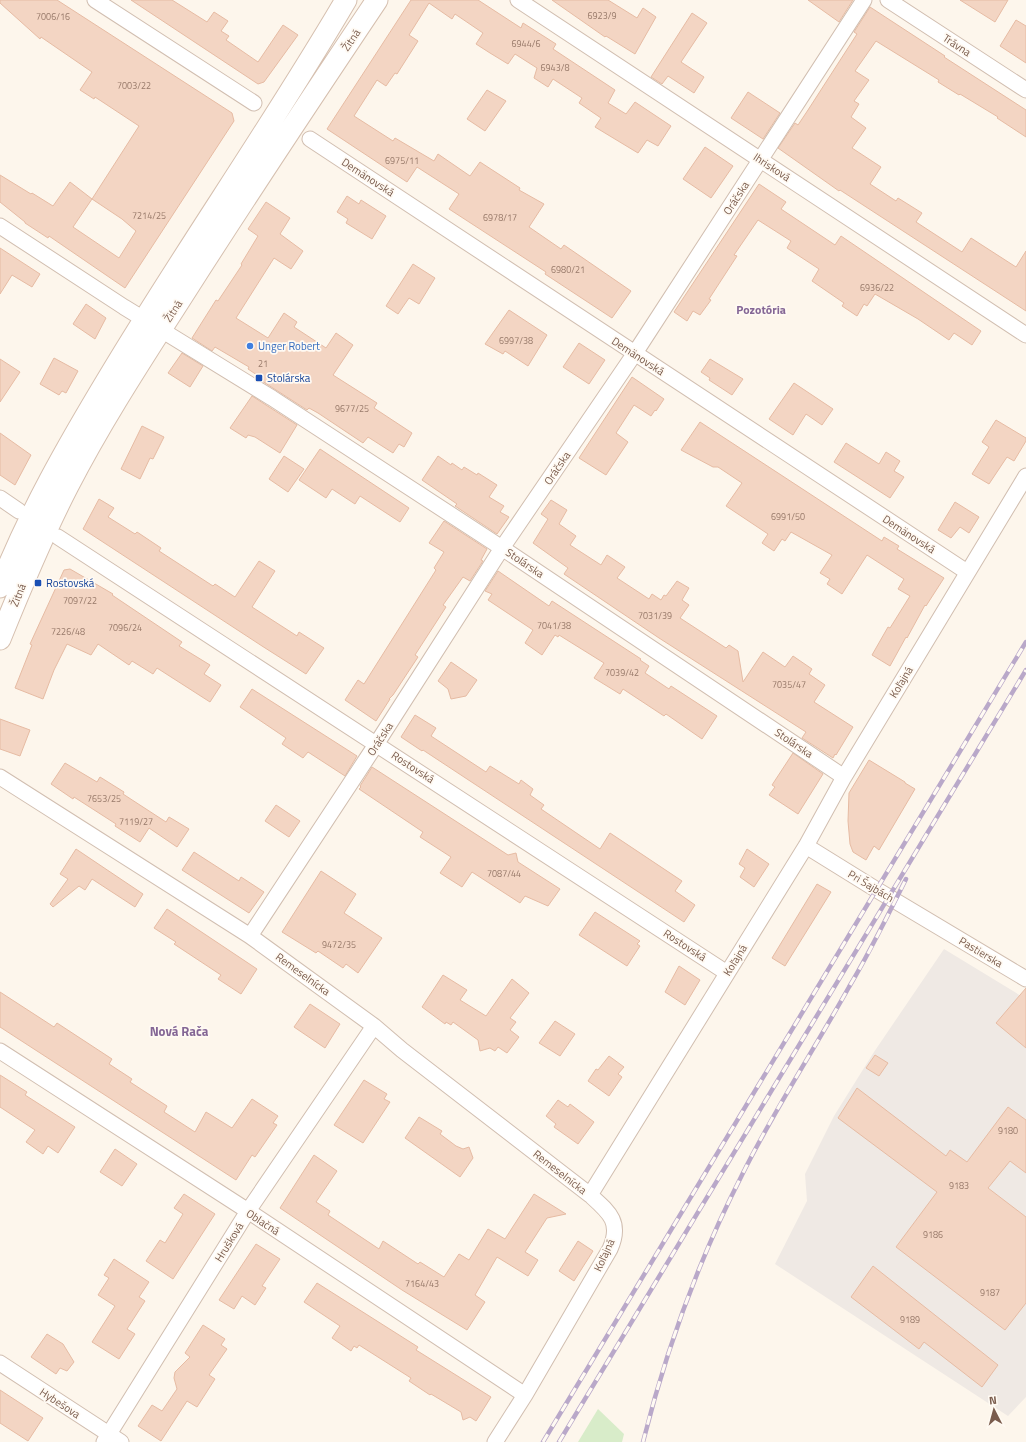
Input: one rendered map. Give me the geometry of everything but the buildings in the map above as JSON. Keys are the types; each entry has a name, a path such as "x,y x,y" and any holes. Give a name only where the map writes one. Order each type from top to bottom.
{"main road":[{"name":"Žitná","path":"0,640 32,562 69,485 153,324 346,0"},
{"name":"Žitná","path":"0,587 28,522 66,449 153,324 256,182 377,0"}],"street":[{"path":"95,0 254,103"},
{"name":"Ihrisková","path":"518,0 1026,335"},
{"name":"Oráčska","path":"250,936 377,743 502,548 635,353 864,0"},
{"name":"Trávna","path":"888,0 1026,90"},
{"name":"Demänovská","path":"310,139 967,572"},
{"name":"Stolárska","path":"0,226 272,398 502,548 844,777"},
{"name":"Koľajná","path":"495,1442 525,1395 612,1244 614,1229 609,1212 590,1195 806,846 844,777 1026,476"},
{"path":"0,498 19,510"},
{"name":"Rostovská","path":"58,537 377,743 727,973"},
{"name":"Remeselnícka","path":"0,776 250,936 374,1026 402,1050 590,1195"},
{"name":"Pri Šajbách","path":"806,846 937,926"},
{"name":"Pastierska","path":"937,926 1026,979"},
{"name":"Hrušková","path":"111,1439 248,1211 374,1026"},
{"name":"Oblačná","path":"0,1051 248,1211 525,1395"},
{"name":"Hybešova","path":"0,1363 111,1439"}],"shaded area":[{"path":"944,949 1026,999 1026,1397 1008,1416 775,1264 807,1201 805,1174 834,1116 874,1052"}],"green space":[{"path":"598,1409 624,1434 622,1442 578,1442"}],"railway":[{"path":"543,1442 1026,642"},
{"path":"559,1442 1026,670"},
{"path":"643,1442 673,1339 698,1272 726,1207 767,1127 836,1010 879,933 906,879"}],"place":[{"name":"Unger Robert","path":"250,346"},
{"name":"Stolárska","path":"259,378"},
{"name":"Rostovská","path":"38,583"}],"district":[{"name":"Pozotória","path":"761,309"},
{"name":"Nová Rača","path":"179,1031"}]}
